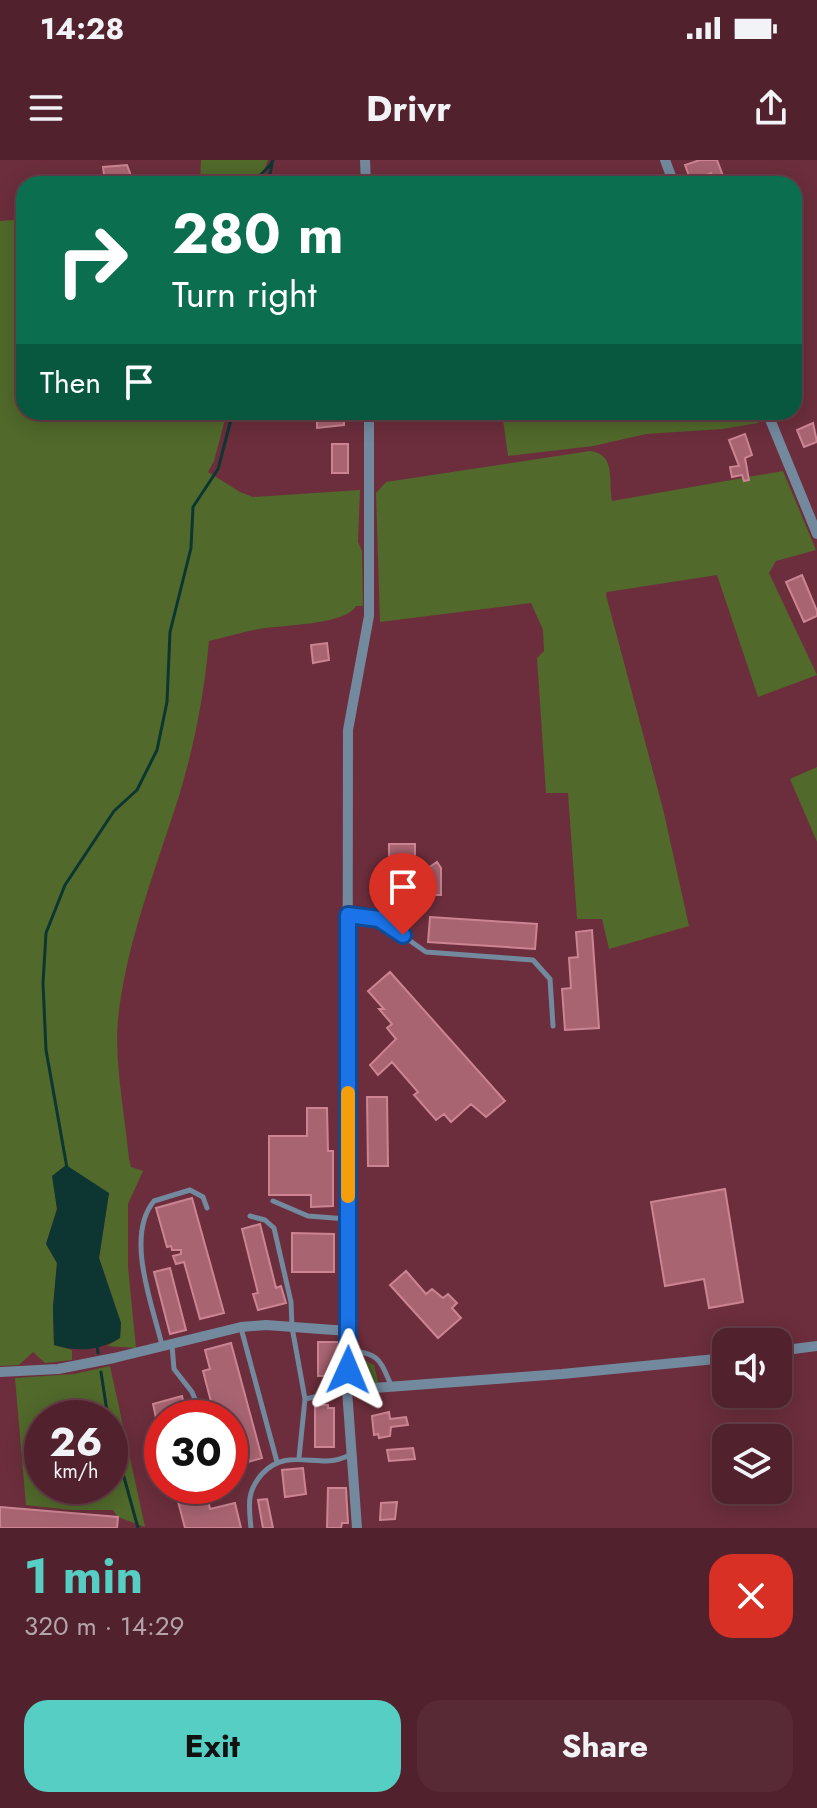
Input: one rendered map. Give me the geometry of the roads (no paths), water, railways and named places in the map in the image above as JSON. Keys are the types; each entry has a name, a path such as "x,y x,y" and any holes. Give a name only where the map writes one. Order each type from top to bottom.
{"street":[{"path":"357,1528 347,1390 348,730 365,645 371,586 369,420"},
{"path":"770,420 817,534"},
{"path":"0,1372 58,1369 241,1327 266,1325 348,1331"},
{"path":"792,1349 817,1346"},
{"path":"347,1390 712,1359"}],"lane":[{"path":"348,915 379,919 426,952 533,960 550,979 553,1026"},
{"path":"195,1400 174,1369 144,1269 140,1233 142,1220 154,1201 190,1190 203,1197 207,1208"},
{"path":"273,1201 308,1216 348,1219"},
{"path":"250,1216 265,1220 274,1228 291,1302 292,1327 305,1399 299,1458"},
{"path":"241,1327 277,1462"},
{"path":"348,1350 370,1353 380,1361 393,1388"},
{"path":"305,1399 347,1390"},
{"path":"251,1528 250,1491 270,1465 299,1458 337,1460 353,1454"}],"water":[{"path":"66,1165 109,1193 99,1258 121,1323 120,1338 88,1349 54,1345 57,1263 46,1244 57,1209 52,1176"}],"waterway":[{"path":"259,176 273,160"},
{"path":"270,176 272,164"},
{"path":"67,1168 46,1050 43,983 46,933 65,885 114,811 137,790 157,750 167,702 170,632 191,548 193,507 218,469 231,420"},
{"path":"97,1345 98,1353"},
{"path":"101,1372 105,1400"},
{"path":"128,1492 138,1528"}]}
